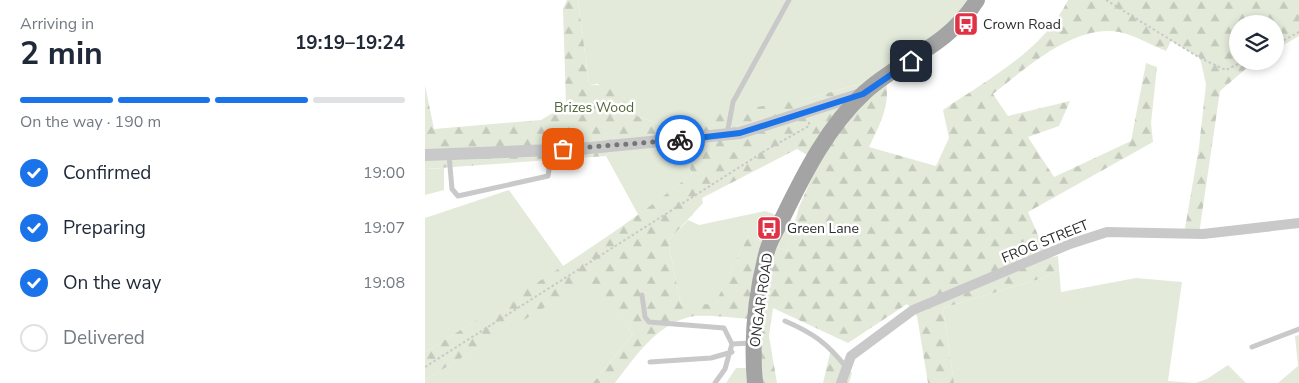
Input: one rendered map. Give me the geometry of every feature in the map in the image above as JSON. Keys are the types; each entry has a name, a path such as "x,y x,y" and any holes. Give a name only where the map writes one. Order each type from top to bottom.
{"main road":[{"name":"ONGAR ROAD","path":"755,383 753,343 767,249 808,168 823,143 863,94 937,44 967,16 977,0"}],"street":[{"path":"425,155 545,150 727,135 773,124 863,94"},
{"path":"831,104 841,121"},
{"name":"FROG STREET","path":"841,383 851,356 913,310 1070,244 1107,232 1203,234 1299,223"}],"lane":[{"path":"727,135 733,102 789,0"},
{"path":"449,154 452,188 458,196 548,176 549,170 545,150"},
{"path":"642,295 645,317 649,322 723,328 732,344 732,352 721,378 715,383"},
{"path":"785,321 810,332 831,349 847,368"},
{"path":"1252,347 1299,328"},
{"path":"732,344 753,343"},
{"path":"649,362 711,358 732,352"}],"path":[{"path":"1105,0 1200,58 1226,70 1229,68"},
{"path":"1284,40 1299,32"},
{"path":"425,367 769,149 809,126 810,112"}],"green space":[{"name":"Brizes Wood","path":"567,0 578,0 589,84 629,89 637,116 675,130 674,125 708,116 813,97 885,77 887,87 886,105 881,122 869,147 936,166 949,138 943,110 996,75 1030,49 1058,18 1068,0 1299,0 1299,36 1284,45 1284,15 1229,15 1229,70 1244,70 1220,91 1199,234 1184,234 1199,147 1206,84 1200,58 1171,41 1166,51 1125,33 1102,31 1068,41 1051,50 993,94 1008,116 1070,101 1059,126 1028,137 1054,177 1131,141 1146,63 1157,67 1151,123 1153,142 1028,212 1048,258 1058,256 1059,269 1043,278 943,308 954,383 928,383 917,316 907,304 848,343 773,308 769,336 777,383 755,383 755,319 695,316 677,321 656,335 638,353 615,383 593,383 633,334 588,281 425,380 425,352 595,245 692,174 682,147 620,137 606,156 425,169 425,85 434,129 541,120 566,105 563,9","holes":["797,149 819,162 799,207 787,251 748,236 715,304 681,305 668,241 703,203 702,198"]},
{"path":"578,0 977,0 885,77 813,97 676,125 675,130 637,116 598,84 589,84"},
{"path":"620,136 682,147 692,174 639,216 606,156"},
{"path":"444,168 444,190 425,195 425,169"},
{"path":"509,190 564,267 425,352 425,218"},
{"path":"765,211 796,222 787,251 748,236 715,305 681,305 668,241 688,220 699,225"},
{"path":"1059,269 1061,292 1136,278 1182,282 1168,381 1194,383 954,383 943,308 1043,278"},
{"path":"588,280 633,334 593,383 425,383 425,380"},
{"path":"1299,335 1299,383 1278,383 1298,366 1295,336"},
{"path":"831,349 852,373 849,383 823,383"},
{"path":"1228,365 1246,383 1195,383 1207,379"},
{"path":"736,368 753,368 755,383 726,383"}],"way so far":[{"path":"563,149 680,140"}],"place":[{"name":"Crown Road","path":"966,24"},
{"name":"Green Lane","path":"769,228"}],"route":[{"path":"680,140 740,133 863,94 911,61"}]}
